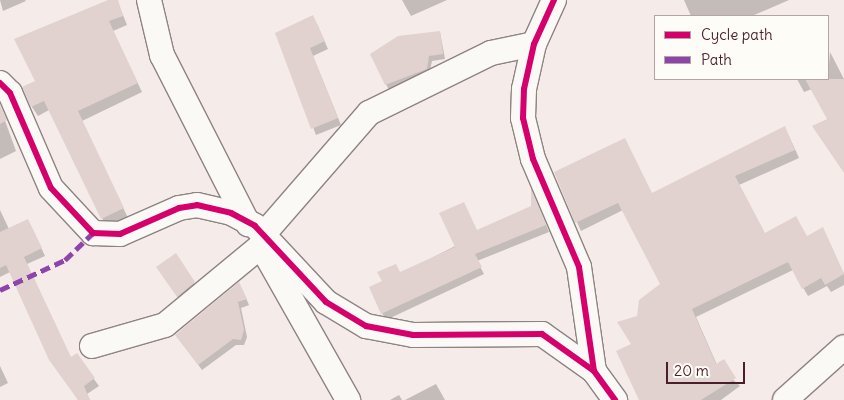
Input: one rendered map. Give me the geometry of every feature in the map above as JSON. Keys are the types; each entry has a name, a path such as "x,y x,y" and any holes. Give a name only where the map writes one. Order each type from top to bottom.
{"street":[{"path":"149,0 162,55 245,220 262,240 326,302 366,326 412,335 542,334 594,371 615,400"},
{"path":"554,0 534,44 524,90 523,118 533,159 579,267 594,371"},
{"path":"92,346 165,325 262,240 369,113 491,53 534,44"},
{"path":"0,84 10,93 51,188 93,232 120,234 179,208 197,205 245,220"},
{"path":"262,240 348,400"},
{"path":"785,400 844,347"}],"building":[{"path":"108,0 118,0 123,16 109,21 138,83 78,111 124,208 101,219 44,101 31,107 22,87 35,81 14,39"},
{"path":"313,15 325,41 310,48 338,118 311,129 275,33"},
{"path":"440,31 443,54 429,56 427,69 385,85 370,54 398,36"},
{"path":"844,79 844,173 812,126 827,119 806,80"},
{"path":"0,105 7,120 0,124"},
{"path":"785,126 795,150 735,176 765,233 796,216 807,236 823,227 844,274 825,285 821,278 802,289 788,262 692,309 716,364 724,359 736,378 701,400 639,400 616,351 631,344 617,322 637,316 639,300 660,284 618,203 575,223 554,172 625,138 652,193"},
{"path":"531,188 546,225 475,254 482,267 381,314 369,287 382,281 377,272 396,264 400,272 455,247 439,213 464,202 477,230 531,206"},
{"path":"28,219 42,248 24,257 71,357 77,353 95,378 84,386 90,400 78,400 49,360 6,265 0,268 0,232"},
{"path":"176,253 195,282 177,297 156,267"},
{"path":"239,282 247,299 238,302 244,330 241,340 233,339 198,365 175,335"}],"marked path":[{"path":"0,290 65,260 93,233"}],"cycle path":[{"path":"554,0 534,44 524,89 523,118 533,159 579,267 594,371"},
{"path":"0,83 10,93 51,188 93,233 120,234 179,208 197,205 231,213 255,226 326,302 366,326 413,335 542,334 594,371 615,400"}]}
